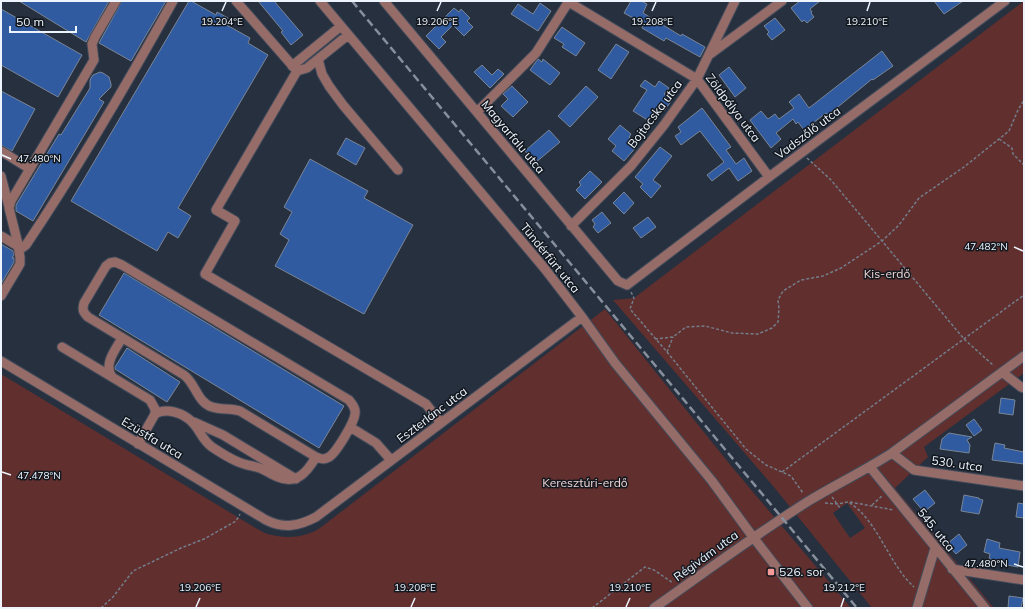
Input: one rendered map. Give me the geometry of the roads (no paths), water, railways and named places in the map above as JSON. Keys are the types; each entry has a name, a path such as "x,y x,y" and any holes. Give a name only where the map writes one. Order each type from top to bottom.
{"street":[{"path":"9,208 12,197 94,60 92,44 116,1"},
{"path":"1,236 22,248 26,245 52,206 173,1"},
{"path":"236,1 295,69"},
{"name":"Tündérfürt utca","path":"320,1 545,270 582,317 615,363 708,475 753,537 808,608"},
{"name":"Magyarfalu utca","path":"384,1 618,281 627,285"},
{"path":"477,112 536,52 568,1"},
{"name":"Zöldpálya utca","path":"568,1 697,79 769,177"},
{"name":"Bojtocska utca","path":"572,226 631,166 664,125 697,79 735,1"},
{"path":"708,56 782,1"},
{"name":"Vadszőlő utca","path":"627,285 1005,1"},
{"path":"341,26 295,69 216,210 235,221 205,274 426,404 441,423"},
{"path":"295,69 306,68 348,35"},
{"path":"318,59 322,74 329,86 343,105 398,170"},
{"path":"1,151 30,168"},
{"path":"1,176 18,246 20,264 1,296"},
{"path":"115,262 122,264 348,400 353,405 355,413 354,420 334,453 328,458 322,459 316,457 240,411 212,407 200,398 189,379 184,375 122,338 88,317 82,308 106,266 115,262"},
{"name":"Eszterlánc utca","path":"293,526 308,522 316,517 582,317"},
{"path":"112,377 108,369 109,363 122,338"},
{"path":"62,347 150,400 155,409 154,414 138,444"},
{"path":"753,537 809,501 892,453 1024,356"},
{"name":"Ezüstfa utca","path":"1,362 243,507 272,523 282,526 293,526"},
{"path":"1002,372 1024,388"},
{"path":"154,414 159,411 166,410 176,412 192,422 223,435 296,479"},
{"path":"192,422 205,442 236,462 262,469 278,478 287,480 300,477 309,468 316,457"},
{"path":"350,427 376,443 391,460"},
{"name":"530. utca","path":"892,453 914,470 1024,486"},
{"name":"545. utca","path":"870,467 934,548 985,608"},
{"name":"Régivám utca","path":"654,608 753,537"},
{"path":"917,608 934,548"},
{"path":"952,569 1024,580"}],"railway":[{"path":"352,1 857,608"}],"place":[{"name":"526. sor","path":"771,572"}],"park label":[{"name":"Kis-erdő","path":"887,274"},
{"name":"Keresztúri-erdő","path":"585,483"}]}
